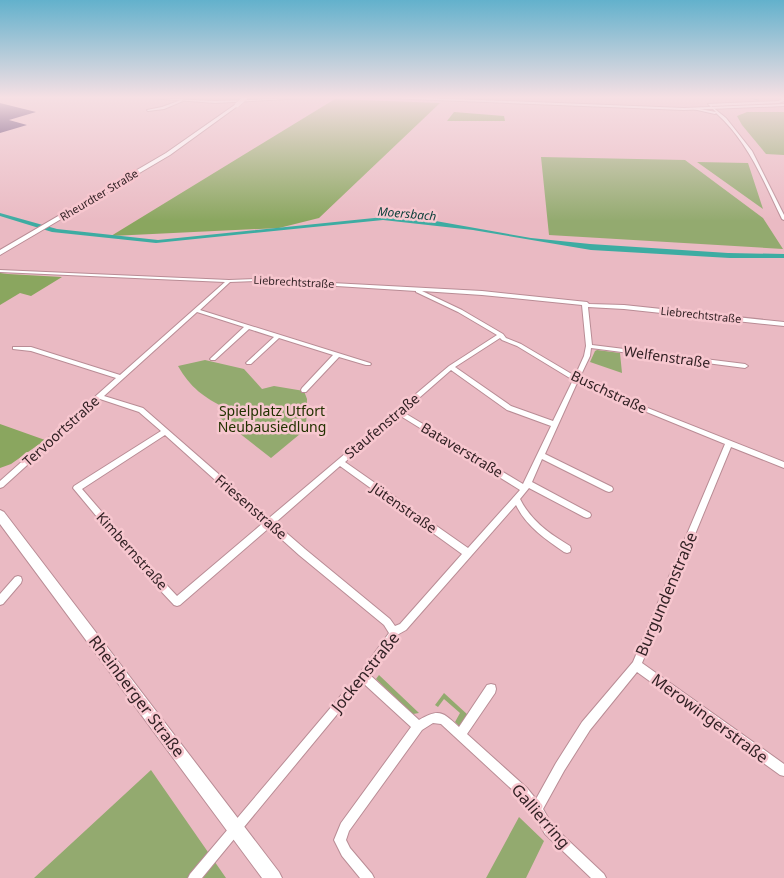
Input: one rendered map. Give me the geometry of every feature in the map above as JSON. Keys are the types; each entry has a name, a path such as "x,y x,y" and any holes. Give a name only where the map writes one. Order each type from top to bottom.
{"main road":[{"name":"Rheurdter Straße","path":"0,253 191,139"},
{"name":"Rheinberger Straße","path":"0,515 236,826 273,878"}],"street":[{"path":"740,139 750,151 784,219"},
{"name":"Liebrechtstraße","path":"0,271 229,281 257,280 482,293 784,324"},
{"name":"Tervoortstraße","path":"0,485 198,311 229,281"},
{"name":"Buschstraße","path":"416,290 460,311 501,335 504,339 519,345 577,380 784,465"},
{"name":"Jockenstraße","path":"194,878 363,676 394,632 403,627 526,486 553,424 577,380 589,346 586,304"},
{"path":"198,311 368,364"},
{"path":"213,359 248,327"},
{"name":"Staufenstraße","path":"269,523 451,367 501,335"},
{"path":"249,363 278,336"},
{"name":"Welfenstraße","path":"589,346 744,366"},
{"path":"15,348 30,349 122,377"},
{"path":"304,390 338,355"},
{"path":"451,367 509,408 553,424"},
{"name":"Friesenstraße","path":"100,397 141,410 269,523 387,622 394,632"},
{"name":"Bataverstraße","path":"399,412 526,486"},
{"name":"Kimbernstraße","path":"166,431 77,488 144,567 177,602 269,523"},
{"name":"Burgundenstraße","path":"537,809 560,767 586,726 636,666 729,444"},
{"path":"540,454 609,489"},
{"name":"Jütenstraße","path":"339,462 468,553"},
{"path":"526,486 587,515"},
{"path":"516,498 520,507 538,531 567,549"},
{"path":"0,601 18,580"},
{"name":"Merowingerstraße","path":"636,666 784,771"},
{"path":"363,676 418,726 345,827 340,840 346,852 368,878"},
{"path":"460,735 491,689"},
{"name":"Gallierring","path":"418,726 432,718 443,719 523,792 537,809 549,830 600,878"}],"green space":[{"path":"270,139 402,139 319,218 279,228 111,236"},
{"path":"754,139 784,139 784,155 766,154"},
{"path":"541,157 685,160 763,218 783,249 549,235"},
{"path":"697,162 748,163 763,209"},
{"path":"0,273 62,277 31,296 20,293 0,305"},
{"path":"597,350 620,353 622,373 590,362"},
{"name":"Spielplatz Utfort Neubausiedlung","path":"205,360 244,369 262,389 274,386 304,391 307,399 306,429 271,458 220,418 227,411 226,408 198,391 187,380 178,366"},
{"path":"0,424 45,440 11,464 0,468"},
{"path":"379,675 419,713 413,714 376,679"},
{"path":"444,693 468,715 460,727 455,722 460,713 444,699 438,707 435,705"},
{"path":"151,770 226,878 34,878"},
{"path":"519,817 544,841 526,878 486,878"}],"water":[{"name":"Moersbach","path":"0,213 57,229 158,240 384,217 430,220 531,238 590,244 728,253 784,254 784,258 730,258 591,250 473,230 383,220 156,243 52,232 0,216"}]}
